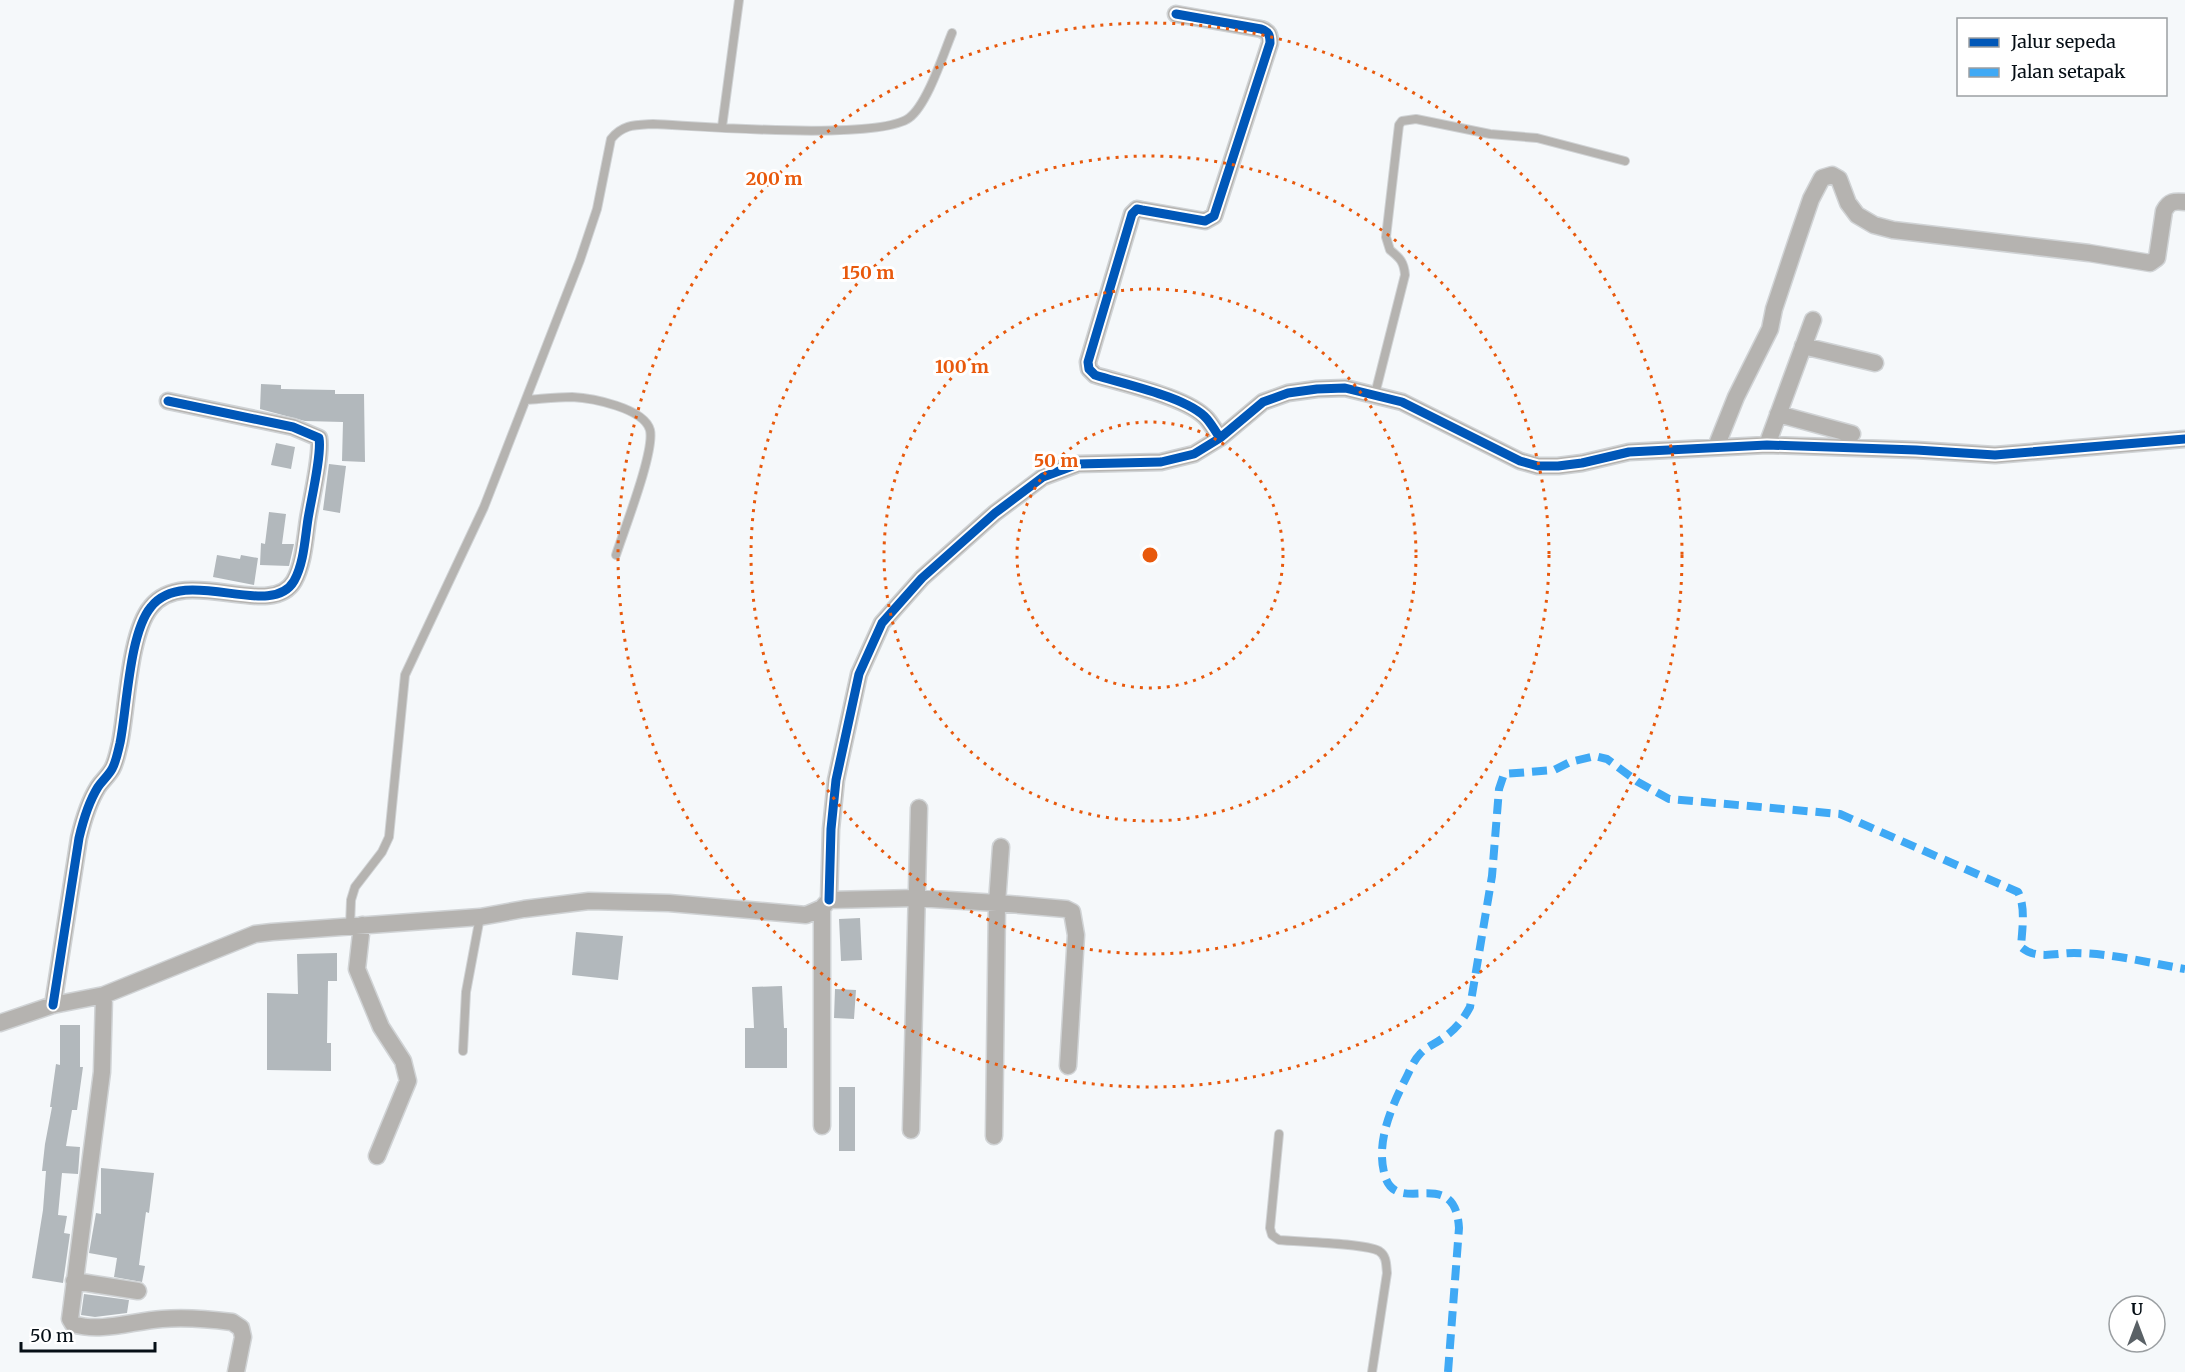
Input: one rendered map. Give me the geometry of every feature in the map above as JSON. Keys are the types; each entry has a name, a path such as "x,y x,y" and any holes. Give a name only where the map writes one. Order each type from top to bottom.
{"street":[{"path":"1176,14 1261,29 1267,31 1270,43 1214,216 1205,221 1137,209 1132,214 1088,362 1089,369 1095,375 1189,406 1206,418 1220,438"},
{"path":"1716,447 1736,397 1770,329 1774,309 1811,199 1822,178 1827,175 1839,179 1848,203 1857,215 1874,225 1893,230 2058,249 2139,263 2150,263 2157,258 2164,211 2168,204 2174,201 2185,202"},
{"path":"1767,445 1813,320"},
{"path":"1803,346 1875,363"},
{"path":"822,1126 826,904 831,829 836,780 859,674 882,622 922,578 995,513 1043,477 1078,464 1161,462 1194,454 1220,438 1263,402 1288,393 1317,388 1345,388 1402,402 1520,461 1538,466 1582,463 1629,452 1716,447 1767,445 1995,455 2185,439"},
{"path":"53,1005 79,838 85,816 98,787 112,769 120,744 132,663 140,629 149,608 160,597 176,590 260,596 279,594 294,582 300,566 320,438 293,427 168,401"},
{"path":"1778,414 1852,434"},
{"path":"911,1130 919,808"},
{"path":"994,1136 997,903 1001,847"},
{"path":"0,1023 53,1005 104,995 255,934 480,917 535,907 589,901 669,903 806,915 826,904 916,898 1066,909 1072,912 1076,935 1068,1066"},
{"path":"356,926 357,969 381,1027 403,1060 408,1081 377,1156"},
{"path":"104,995 102,1072 70,1319 73,1324 80,1326 113,1326 164,1319 222,1321 237,1324 243,1337 236,1372"},
{"path":"74,1281 138,1291"}],"lane":[{"path":"722,127 739,0"},
{"path":"356,926 351,900 355,887 382,852 389,837 405,675 484,507 580,260 597,209 611,139 618,131 631,125 811,131 864,129 898,124 909,118 918,108 952,33"},
{"path":"1375,394 1405,275 1405,266 1401,258 1390,250 1386,237 1399,125 1402,121 1416,119 1490,134 1537,138 1625,161"},
{"path":"526,400 587,399 623,408 641,418 649,428 649,452 616,555"},
{"path":"463,1051 466,992 480,917"},
{"path":"1279,1134 1270,1228 1272,1235 1279,1240 1360,1247 1380,1252 1386,1258 1387,1273 1372,1372"}],"building":[{"path":"261,384 281,385 281,389 335,390 335,394 364,394 365,462 342,461 343,422 305,421 260,409"},
{"path":"276,443 295,447 291,469 271,465"},
{"path":"329,464 346,466 340,513 323,510"},
{"path":"269,512 286,514 282,544 294,544 289,566 260,565 261,543 265,544"},
{"path":"217,555 240,559 241,555 258,558 254,585 213,577"},
{"path":"860,918 862,960 841,961 839,919"},
{"path":"576,932 623,936 618,980 572,975"},
{"path":"337,953 337,981 328,981 327,1043 331,1043 331,1071 267,1070 267,993 298,994 297,954"},
{"path":"782,986 784,1028 787,1028 787,1068 745,1068 745,1028 754,1028 752,987"},
{"path":"835,989 856,990 854,1019 834,1018"},
{"path":"60,1025 80,1025 80,1067 83,1067 77,1110 72,1110 66,1146 80,1147 78,1174 62,1173 58,1215 67,1216 64,1233 70,1234 63,1283 32,1278 43,1210 46,1171 42,1171 45,1144 52,1107 50,1107 56,1064 60,1065"},
{"path":"839,1087 855,1087 855,1151 839,1151"},
{"path":"101,1168 154,1173 139,1265 145,1266 142,1282 114,1277 117,1258 89,1253 96,1213 101,1214"},
{"path":"84,1294 129,1300 127,1313 95,1317 81,1315"}],"marked path":[{"path":"1448,1372 1459,1228 1455,1209 1448,1199 1438,1194 1403,1193 1393,1189 1386,1179 1383,1166 1383,1140 1390,1114 1416,1059 1425,1049 1455,1028 1470,1007 1492,876 1499,789 1504,774 1554,770 1570,762 1595,756 1607,759 1638,782 1669,799 1840,814 2018,892 2023,912 2021,947 2027,951 2040,955 2074,953 2102,955 2185,969"}],"cycle path":[{"path":"1176,14 1261,29 1268,34 1270,43 1214,216 1205,221 1137,209 1132,214 1088,362 1089,369 1095,375 1171,398 1198,411 1207,419 1220,438"},
{"path":"829,900 831,829 836,780 859,674 882,623 922,578 995,513 1043,477 1078,464 1161,462 1194,454 1220,438 1263,402 1288,393 1345,388 1402,402 1520,461 1538,466 1582,463 1629,452 1767,445 1995,455 2185,439"},
{"path":"53,1005 79,838 91,799 116,760 133,652 144,619 151,607 166,595 184,590 267,596 283,592 294,581 304,550 318,466 319,438 293,427 168,401"}]}
